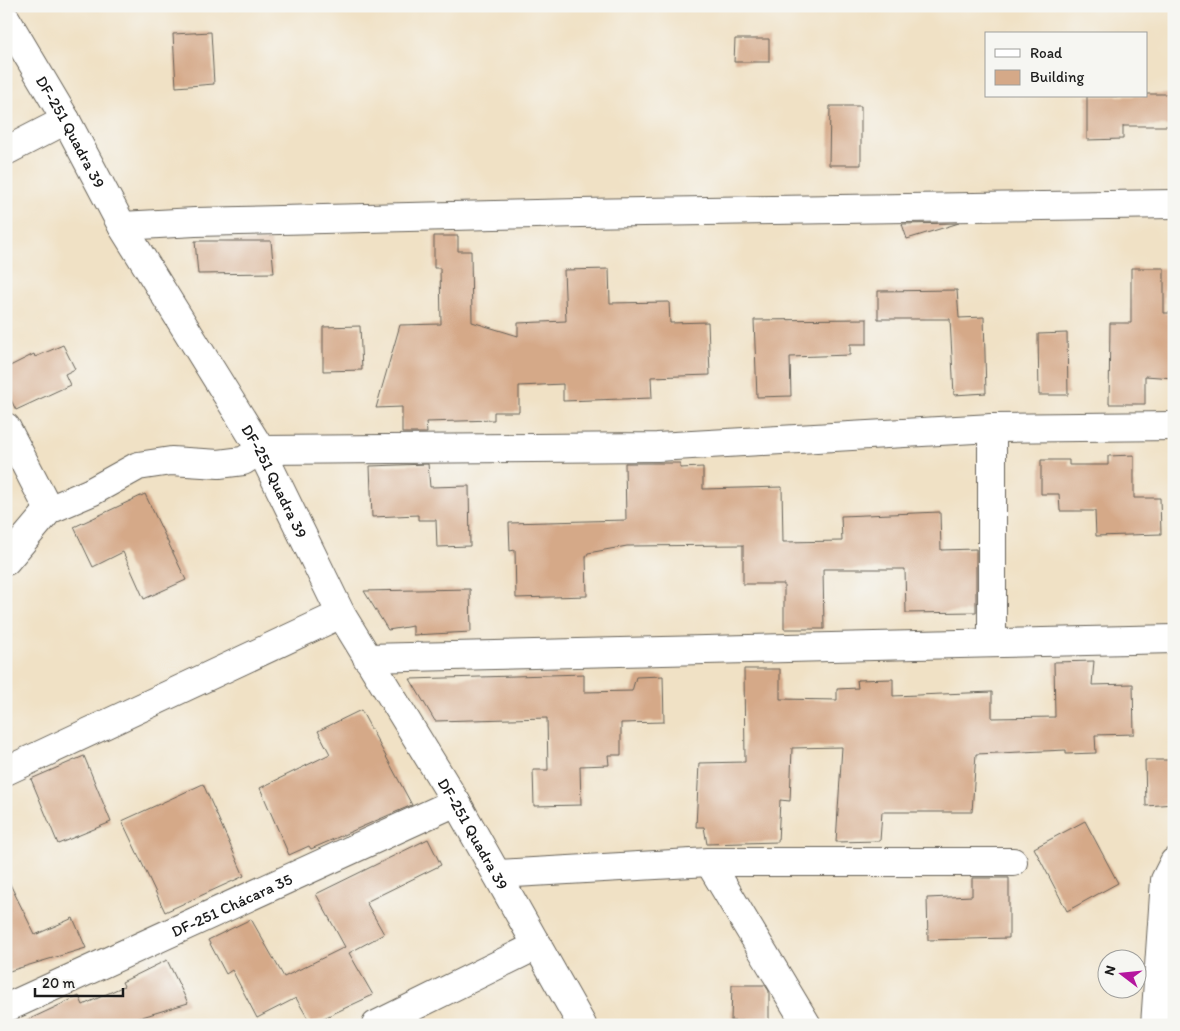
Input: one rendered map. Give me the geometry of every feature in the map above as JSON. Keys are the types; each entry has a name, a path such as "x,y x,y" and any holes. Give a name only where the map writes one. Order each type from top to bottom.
{"street":[{"name":"DF-251 Quadra 39","path":"6,19 66,120 122,226 261,450 341,614 456,802 582,1025"},
{"path":"6,151 66,120"},
{"path":"122,226 196,222 580,212 1174,204"},
{"path":"6,561 49,510 91,492 138,466 172,461 219,464 235,462 242,461 261,450 657,447 992,428 1174,426"},
{"path":"6,427 49,510"},
{"path":"992,428 992,642"},
{"path":"6,771 341,614"},
{"path":"367,658 1174,639"},
{"name":"DF-251 Chácara 35","path":"6,1008 456,802"},
{"path":"497,874 709,862 1014,862"},
{"path":"709,862 807,1025"},
{"path":"1156,1025 1165,880 1174,862"},
{"path":"376,1025 538,945"}],"building":[{"path":"211,32 214,84 176,87 173,34"},
{"path":"735,39 769,39 769,62 734,62"},
{"path":"1148,94 1171,94 1171,126 1123,126 1123,139 1087,140 1087,98 1148,98"},
{"path":"830,106 861,106 861,165 829,165"},
{"path":"959,223 907,239 902,224"},
{"path":"434,236 458,236 458,251 471,251 472,322 518,336 518,323 566,321 564,270 609,269 610,303 669,302 670,323 708,322 710,375 651,377 652,398 563,401 563,384 519,386 519,412 494,412 494,420 426,422 427,433 402,433 402,407 376,408 400,325 441,324 440,268 434,268"},
{"path":"195,241 271,241 274,273 198,274"},
{"path":"1131,268 1164,268 1164,313 1174,313 1174,378 1145,376 1145,404 1109,404 1110,323 1131,323"},
{"path":"957,290 959,318 984,317 986,393 954,395 950,319 878,319 878,291"},
{"path":"867,319 867,344 850,344 850,355 790,357 791,396 757,397 754,320"},
{"path":"360,326 362,370 323,371 323,327"},
{"path":"1067,333 1068,395 1039,395 1038,334"},
{"path":"63,345 75,369 65,374 70,385 16,410 6,390 6,368 34,354 35,357"},
{"path":"1134,455 1134,498 1160,498 1161,534 1096,536 1095,511 1060,511 1059,494 1041,494 1041,460 1069,460 1069,465 1108,465 1108,456"},
{"path":"625,463 680,463 680,468 703,467 703,489 782,487 783,542 842,541 841,516 940,512 941,550 976,549 976,612 906,613 905,569 823,569 824,629 784,629 784,584 743,584 743,545 627,546 588,553 586,557 587,596 516,598 515,550 510,551 509,523 626,520"},
{"path":"428,464 430,487 469,486 470,546 437,547 436,520 418,520 418,515 372,517 370,466"},
{"path":"145,494 186,580 144,599 123,552 93,567 74,527"},
{"path":"470,589 471,632 413,635 413,626 388,630 364,591"},
{"path":"1094,661 1092,685 1133,684 1134,734 1095,735 1096,753 1066,754 1066,750 976,754 972,812 882,812 880,841 836,842 842,747 792,748 790,801 780,800 778,842 707,844 704,827 696,827 699,763 745,762 744,669 780,669 780,699 837,700 837,689 858,688 857,680 893,679 893,696 992,692 992,718 1055,717 1054,662"},
{"path":"584,674 584,692 632,691 636,677 663,676 664,722 621,723 621,755 608,755 609,765 580,766 581,805 534,806 533,770 548,770 547,718 435,721 410,679"},
{"path":"361,710 412,805 311,849 309,846 289,855 260,788 330,754 318,731"},
{"path":"84,756 111,822 58,844 31,779"},
{"path":"1145,760 1174,760 1174,804 1146,806"},
{"path":"203,784 244,876 165,912 122,821"},
{"path":"1085,821 1118,883 1067,911 1034,848"},
{"path":"428,839 441,865 366,902 384,934 349,953 373,995 311,1024 296,998 257,1018 232,970 226,974 208,940 251,919 284,977 345,947 316,894"},
{"path":"6,876 35,935 73,918 86,948 6,972"},
{"path":"972,878 1009,878 1009,938 928,940 927,898 972,896"},
{"path":"167,960 188,1003 139,1018 125,1025 17,1025 79,996 83,1005 124,986 122,982"},
{"path":"732,985 765,985 769,991 769,1021 731,1021"}]}
